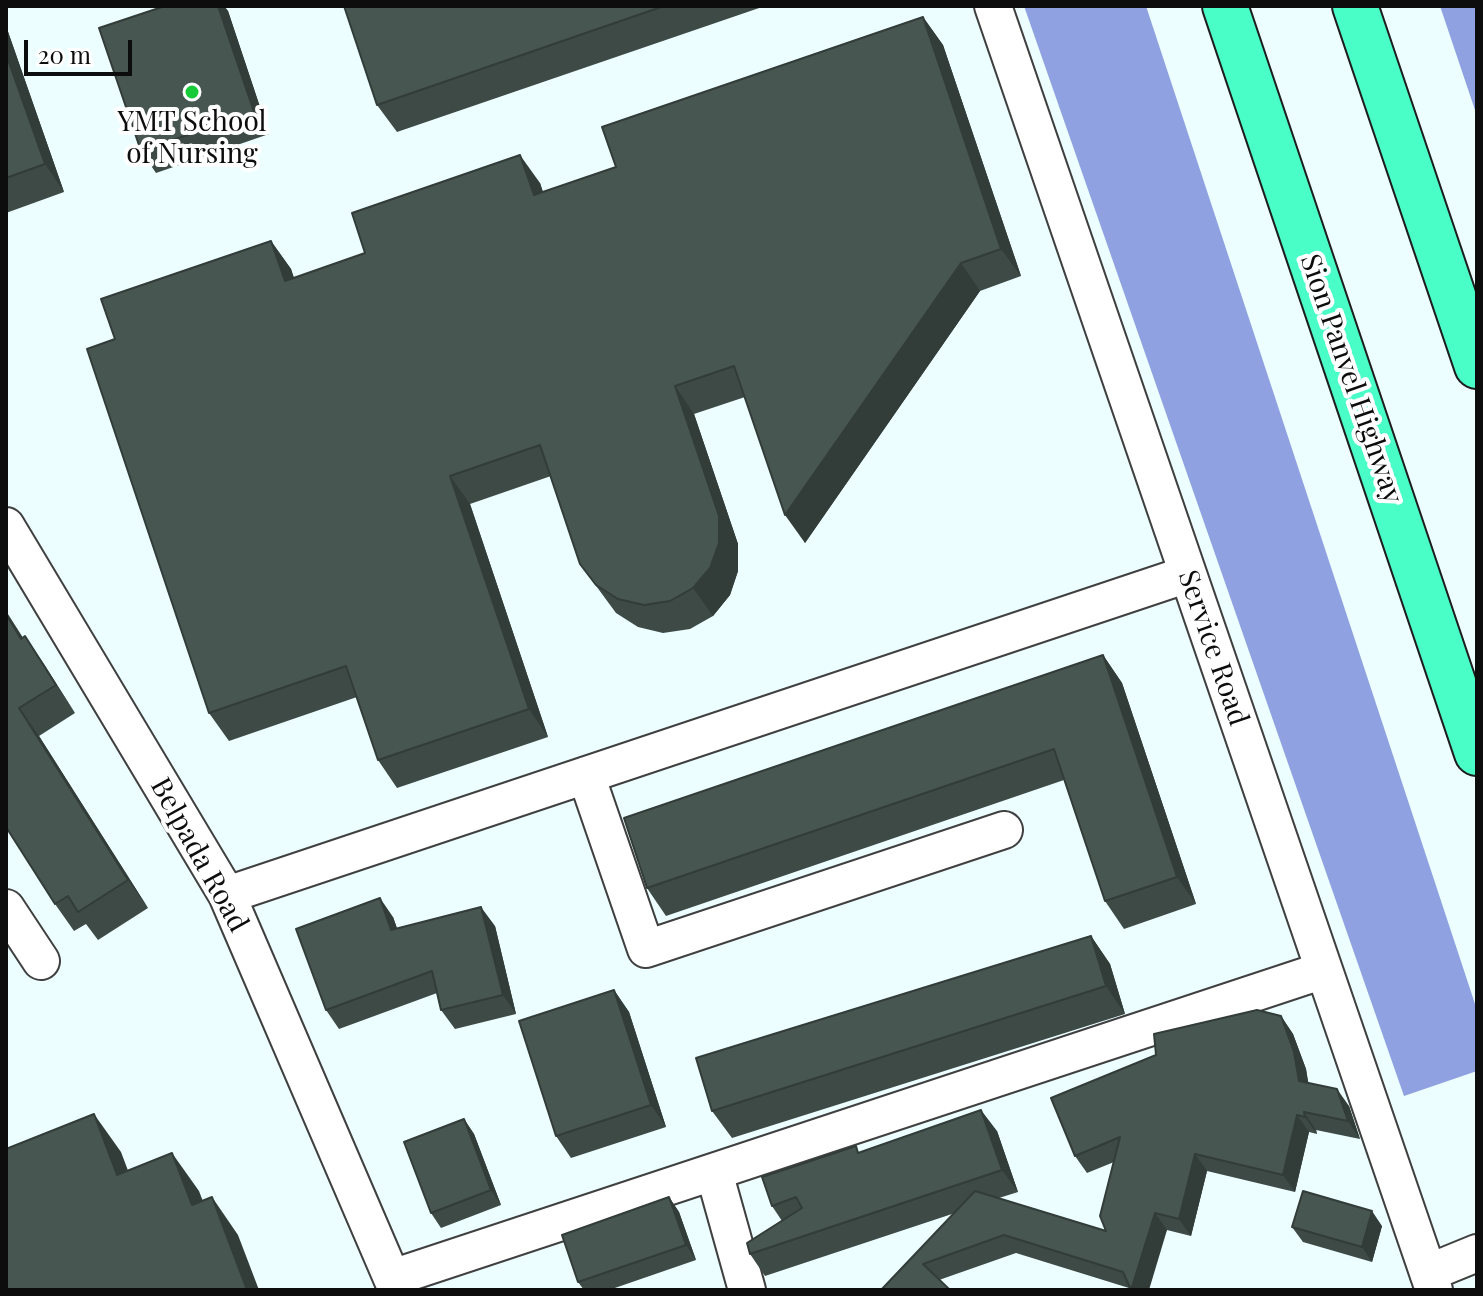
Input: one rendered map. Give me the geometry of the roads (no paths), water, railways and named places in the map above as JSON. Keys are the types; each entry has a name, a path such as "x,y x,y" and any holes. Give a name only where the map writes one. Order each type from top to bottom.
{"highway":[{"name":"Sion Panvel Highway","path":"1225,6 1477,753"},
{"path":"1355,6 1477,366"}],"street":[{"name":"Service Road","path":"993,6 1431,1281"},
{"name":"Belpada Road","path":"7,530 227,895 395,1284"},
{"path":"227,895 1188,574"},
{"path":"586,775 646,949 1004,830"},
{"path":"6,908 41,961"},
{"path":"395,1284 714,1172 1324,970"},
{"path":"714,1172 747,1290"},
{"path":"1431,1281 1477,1253"}],"place":[{"name":"YMT School of Nursing","path":"192,92"}]}
